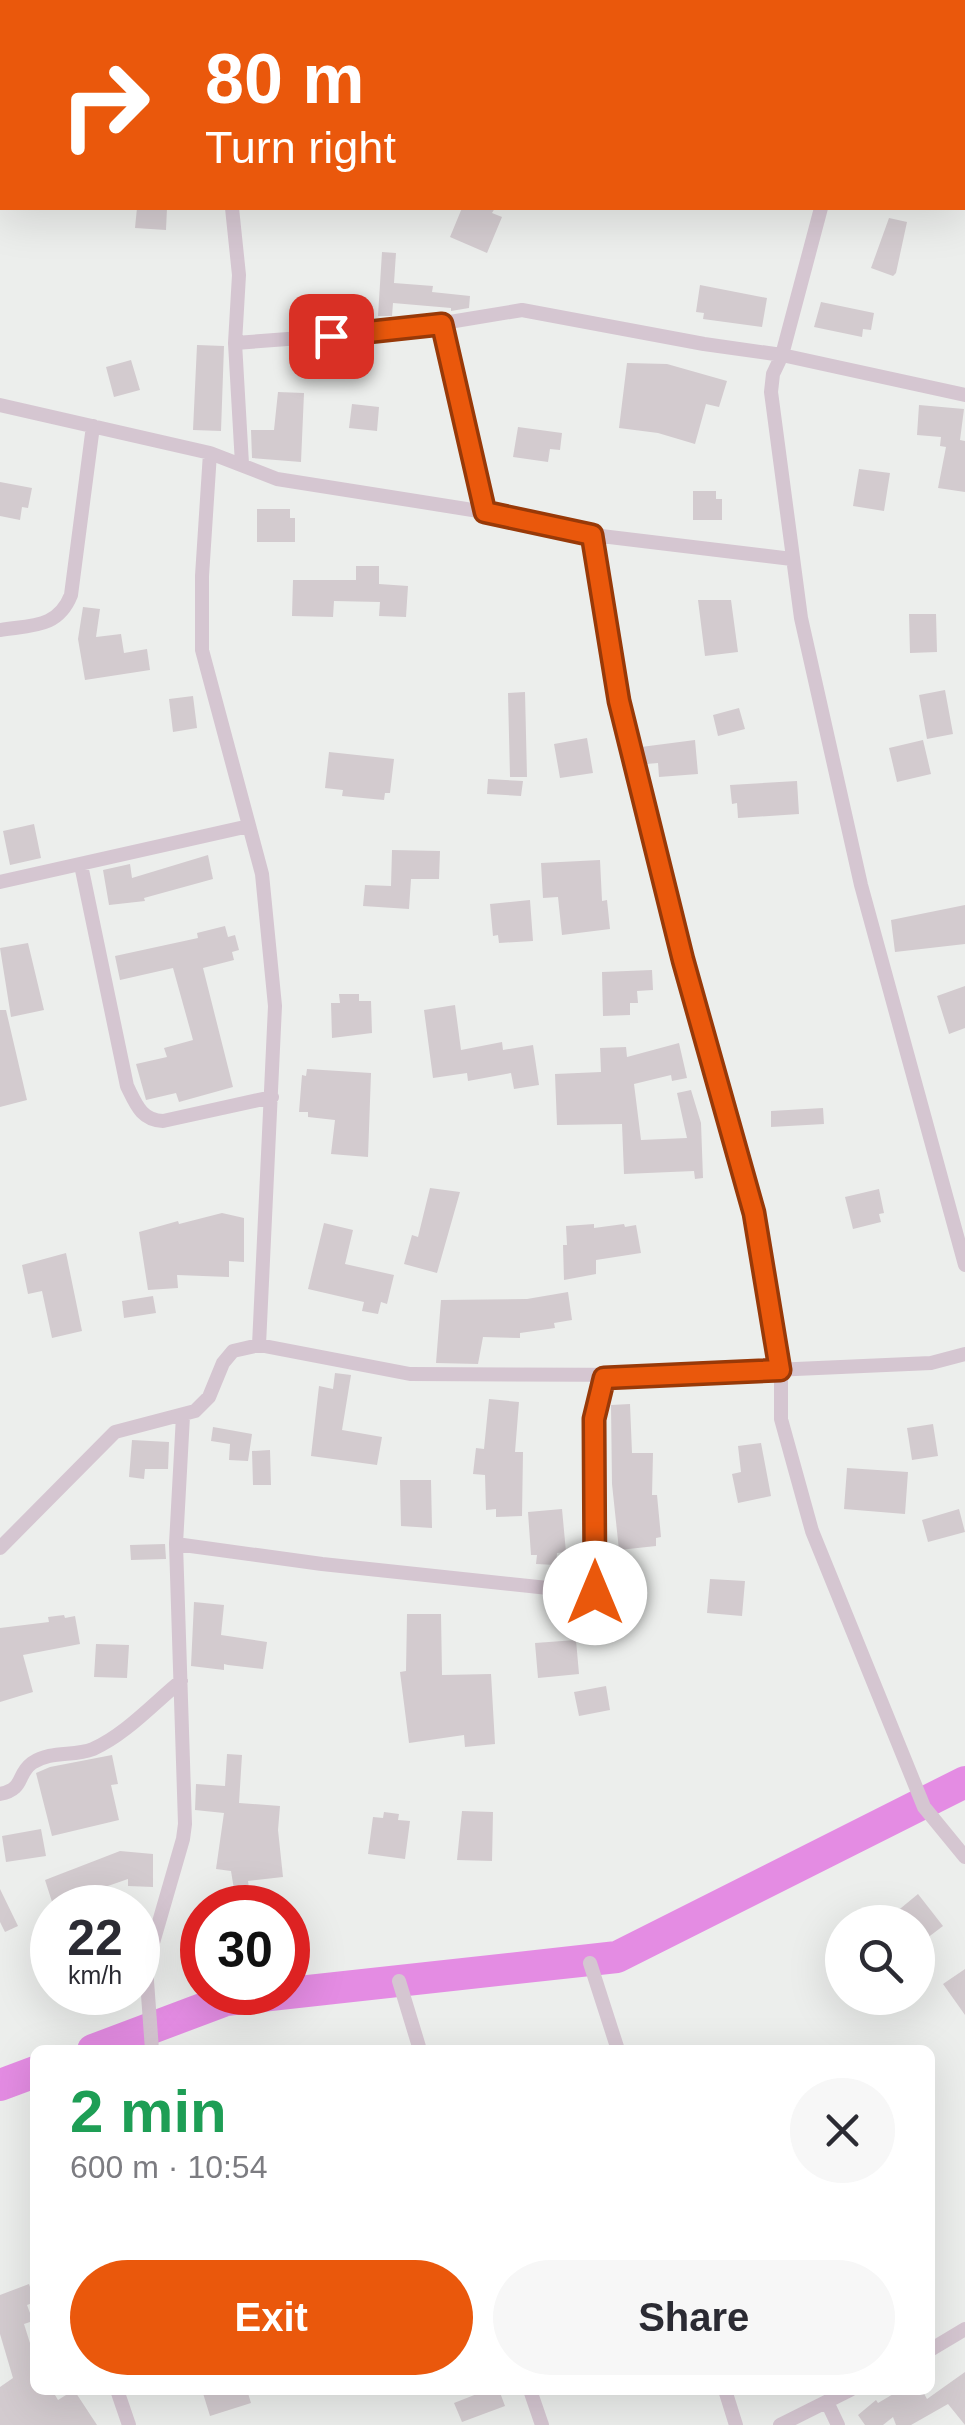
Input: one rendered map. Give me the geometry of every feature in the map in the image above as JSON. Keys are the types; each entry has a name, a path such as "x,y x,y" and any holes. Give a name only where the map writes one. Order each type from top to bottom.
{"street":[{"path":"232,210 239,274 235,343 242,464"},
{"path":"820,210 771,392 792,559 801,618 861,884 965,1265"},
{"path":"235,343 395,331 522,310 782,355 965,395"},
{"path":"442,324 485,512"},
{"path":"0,405 210,453 277,479 485,512 592,535 792,559"},
{"path":"0,630 46,623 64,613 72,595 93,426"},
{"path":"210,453 202,576 202,650 262,874 275,1006 259,1345"},
{"path":"592,535 619,701 683,960 754,1213 780,1370 781,1419 812,1531 924,1807 965,1857"},
{"path":"0,882 249,826"},
{"path":"81,865 128,1086 138,1110 150,1120 163,1121 272,1097"},
{"path":"0,1548 114,1432 195,1411 209,1397 223,1363 234,1351 259,1345 410,1374 664,1374"},
{"path":"176,1544 595,1593 594,1419 604,1378 930,1363 965,1354"},
{"path":"152,2045 146,1967 184,1832 176,1544 183,1416"},
{"path":"0,1794 19,1785 30,1764 55,1752 92,1749 110,1739 181,1681"},
{"path":"590,1962 616,2045"},
{"path":"400,1981 419,2045"},
{"path":"935,2347 965,2329"},
{"path":"118,2395 129,2425"},
{"path":"532,2395 542,2425"},
{"path":"727,2395 736,2425"},
{"path":"780,2425 840,2395"},
{"path":"827,2402 838,2425"}],"building":[{"path":"137,210 167,210 166,230 135,228"},
{"path":"461,210 494,210 492,213 502,217 487,253 450,237"},
{"path":"889,218 907,222 893,276 871,268"},
{"path":"382,252 396,253 394,283 433,286 432,292 470,296 469,308 451,311 393,303 392,316 378,316"},
{"path":"700,285 767,298 762,327 703,319 704,313 696,312"},
{"path":"821,302 874,313 871,330 863,329 862,337 814,327"},
{"path":"197,345 224,346 221,431 193,430"},
{"path":"131,360 140,390 114,397 106,367"},
{"path":"627,363 667,364 727,381 719,407 706,404 695,444 658,433 619,428"},
{"path":"278,392 304,393 301,462 252,458 251,430 274,430"},
{"path":"352,404 379,407 377,431 349,428"},
{"path":"919,405 964,409 960,440 965,441 965,492 938,488 946,447 940,446 941,437 917,435"},
{"path":"518,427 562,433 560,450 550,449 548,462 513,457"},
{"path":"859,469 890,473 884,511 853,506"},
{"path":"0,482 32,488 28,508 22,507 20,520 0,516"},
{"path":"693,491 716,491 716,499 722,499 722,520 693,520"},
{"path":"257,509 290,509 290,518 295,518 295,542 257,542"},
{"path":"356,566 379,566 379,584 408,586 406,617 379,616 380,602 334,601 333,617 292,616 293,580 356,580"},
{"path":"698,600 731,600 738,652 705,656"},
{"path":"83,607 100,609 96,637 121,634 124,653 147,649 150,670 85,680 78,639"},
{"path":"909,614 936,614 937,652 910,653"},
{"path":"945,690 953,734 927,739 919,695"},
{"path":"525,692 527,777 510,777 508,693"},
{"path":"193,696 197,728 173,732 169,699"},
{"path":"739,708 745,729 718,736 713,715"},
{"path":"587,738 593,773 560,778 554,744"},
{"path":"695,740 698,774 659,777 658,763 646,764 641,747"},
{"path":"923,740 931,774 897,782 889,748"},
{"path":"329,752 394,759 390,793 385,793 384,800 342,796 343,790 325,788"},
{"path":"488,779 523,781 521,796 487,794"},
{"path":"797,781 799,814 738,818 730,785"},
{"path":"34,824 41,858 10,865 3,831"},
{"path":"392,850 440,851 439,879 411,879 409,909 363,906 365,885 391,886"},
{"path":"208,855 213,879 144,898 145,901 109,905 103,870 130,864 132,878"},
{"path":"600,860 602,901 607,900 610,929 562,935 558,897 543,898 541,863"},
{"path":"530,900 533,941 499,943 498,935 493,936 490,904"},
{"path":"965,905 965,944 895,952 891,920"},
{"path":"225,926 228,937 235,935 239,950 232,952 234,960 203,968 233,1087 179,1102 176,1093 146,1100 136,1064 167,1057 164,1048 193,1040 173,968 120,980 115,956 198,938 197,933"},
{"path":"28,943 44,1010 11,1017 0,948"},
{"path":"652,970 653,990 637,991 638,1003 630,1003 630,1015 603,1016 602,972"},
{"path":"965,986 965,1028 949,1034 937,996"},
{"path":"339,994 359,994 359,1001 371,1001 372,1033 332,1038 331,1003 340,1003"},
{"path":"455,1005 461,1050 502,1042 503,1050 533,1045 539,1085 514,1089 511,1073 468,1081 467,1073 433,1078 424,1010"},
{"path":"0,1010 6,1010 27,1100 0,1107"},
{"path":"679,1043 687,1078 672,1081 671,1075 634,1084 641,1140 687,1138 677,1093 691,1090 701,1123 703,1178 695,1179 694,1171 624,1174 622,1124 557,1125 555,1074 601,1072 600,1048 626,1047 627,1057"},
{"path":"307,1069 371,1073 368,1157 331,1154 335,1120 299,1112 302,1075 306,1076"},
{"path":"823,1108 824,1124 771,1127 771,1111"},
{"path":"430,1188 460,1192 437,1273 404,1264 412,1235 418,1237"},
{"path":"879,1189 884,1213 879,1214 881,1222 853,1229 845,1197"},
{"path":"222,1213 244,1218 244,1262 229,1261 229,1277 177,1275 178,1288 148,1290 139,1232"},
{"path":"324,1223 353,1230 345,1264 394,1275 387,1304 381,1302 378,1314 362,1311 364,1302 308,1289"},
{"path":"594,1224 594,1228 636,1225 641,1253 596,1260 596,1274 564,1280 566,1226"},
{"path":"66,1253 82,1331 52,1338 42,1291 28,1294 22,1265"},
{"path":"568,1292 572,1320 554,1323 555,1328 520,1333 520,1338 483,1337 478,1364 436,1363 441,1300 527,1299"},
{"path":"153,1296 156,1313 124,1318 122,1301"},
{"path":"335,1373 351,1375 342,1430 382,1437 377,1465 311,1456 319,1386 333,1389"},
{"path":"489,1399 519,1402 515,1452 523,1452 522,1516 496,1517 496,1509 486,1510 485,1475 473,1474 476,1448 484,1449"},
{"path":"630,1404 632,1453 653,1453 652,1495 657,1495 661,1537 656,1538 656,1546 619,1550 612,1484 611,1405"},
{"path":"933,1424 938,1456 912,1460 907,1428"},
{"path":"213,1427 252,1434 248,1461 229,1460 230,1444 211,1441"},
{"path":"132,1440 169,1442 168,1469 145,1469 144,1479 129,1477"},
{"path":"761,1443 771,1496 738,1503 732,1474 741,1472 738,1446"},
{"path":"270,1450 271,1485 253,1485 252,1451"},
{"path":"847,1468 908,1472 905,1514 844,1509"},
{"path":"400,1480 431,1480 432,1528 401,1526"},
{"path":"562,1509 566,1552 557,1553 556,1565 536,1564 537,1555 531,1555 528,1512"},
{"path":"959,1509 965,1532 928,1542 922,1520"},
{"path":"165,1544 166,1559 131,1560 130,1545"},
{"path":"710,1579 745,1581 742,1616 707,1613"},
{"path":"194,1602 224,1605 221,1635 267,1642 263,1669 224,1664 224,1670 191,1666"},
{"path":"407,1614 441,1614 442,1675 491,1674 495,1744 465,1747 464,1735 409,1743 400,1672 406,1671"},
{"path":"75,1616 80,1644 23,1655 33,1692 0,1702 0,1628 49,1622 48,1617"},
{"path":"576,1640 579,1674 538,1678 535,1643"},
{"path":"96,1644 129,1645 127,1678 94,1677"},
{"path":"606,1686 610,1710 579,1716 574,1692"},
{"path":"227,1754 242,1755 239,1803 280,1806 278,1830 283,1877 233,1885 231,1871 216,1869 224,1813 195,1810 196,1784 225,1786"},
{"path":"112,1755 118,1784 111,1785 119,1820 52,1836 36,1773"},
{"path":"462,1811 493,1812 492,1861 457,1860"},
{"path":"384,1812 399,1814 398,1820 410,1821 405,1859 368,1854 373,1817 383,1818"},
{"path":"41,1829 46,1856 6,1862 2,1836"},
{"path":"120,1851 153,1854 153,1885 128,1885 128,1879 111,1885 47,1885 45,1880"},
{"path":"0,1889 18,1926 5,1932 0,1922"},
{"path":"918,1894 927,1905 905,1905"},
{"path":"935,1916 943,1926 935,1932"},
{"path":"965,1969 965,2015 943,1984"},
{"path":"29,2284 30,2287 30,2322 24,2324 30,2343 30,2395 55,2395 58,2400 77,2395 97,2425 0,2425 0,2387 13,2378 0,2334 0,2295"},
{"path":"965,2372 965,2425 948,2404 911,2425 896,2425 893,2417 883,2425 865,2425 858,2415 876,2400 878,2403 892,2395 925,2395 927,2399"},
{"path":"204,2395 249,2395 251,2403 210,2416"},
{"path":"474,2395 501,2395 505,2406 462,2422 454,2403"}],"waterway":[{"path":"106,2045 226,2000 617,1957 965,1782"},
{"path":"0,2085 30,2074"}],"route":[{"path":"331,336 442,324 485,512 592,535 619,701 683,960 754,1213 780,1370 604,1378 594,1419 595,1593"}]}
